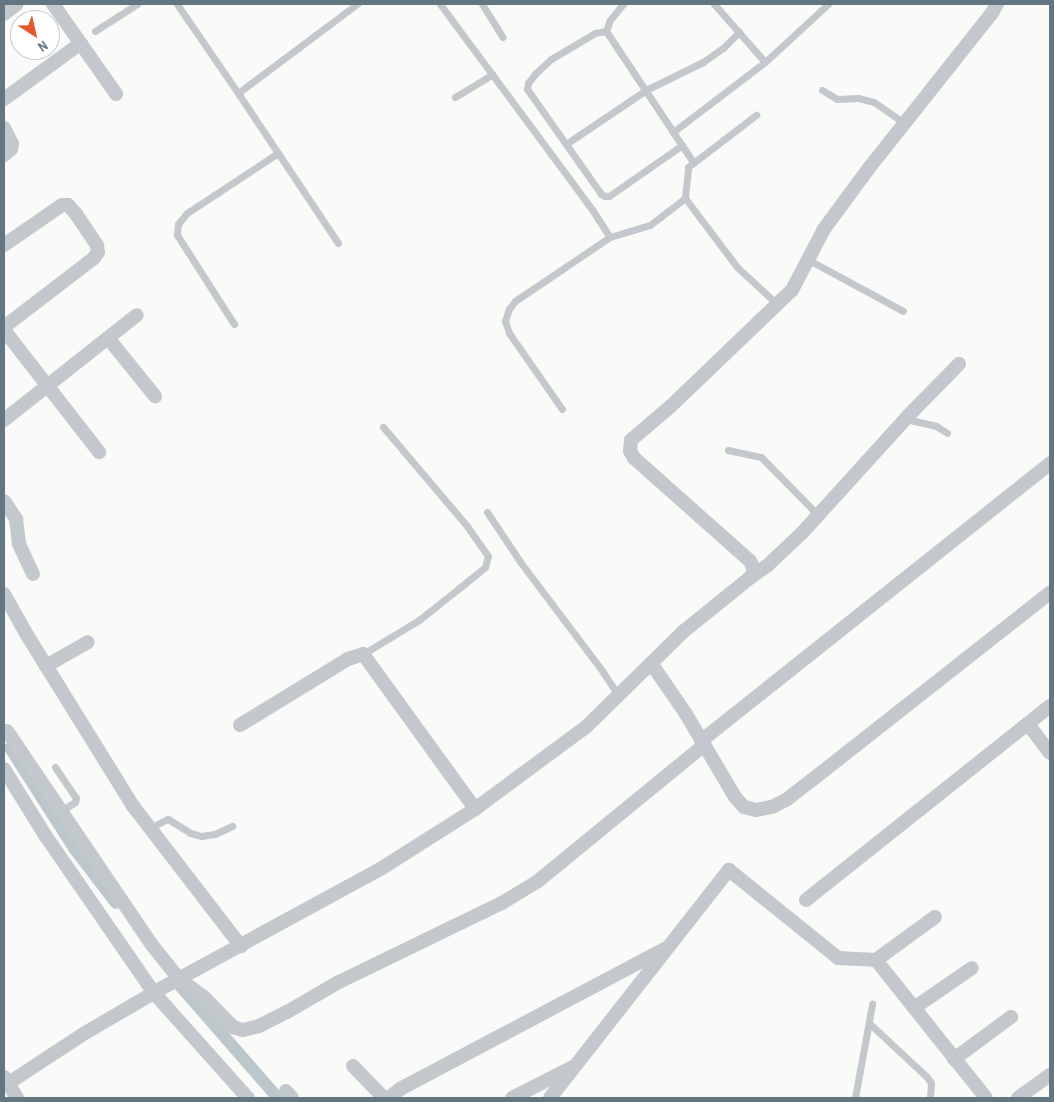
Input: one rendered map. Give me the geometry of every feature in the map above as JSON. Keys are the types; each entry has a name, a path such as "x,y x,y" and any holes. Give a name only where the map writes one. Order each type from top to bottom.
{"street":[{"path":"4,14 17,4"},
{"path":"54,4 116,94"},
{"path":"751,577 754,569 750,561 634,458 630,451 631,440 671,406 792,290 824,229 904,123 992,13 997,4"},
{"path":"4,99 81,43"},
{"path":"4,128 12,144 11,149 4,155"},
{"path":"4,245 62,204 68,205 76,214 97,245 98,252 94,258 4,328 99,452"},
{"path":"4,420 137,315"},
{"path":"108,338 155,396"},
{"path":"17,1098 5,1082 158,991 382,868 475,809 587,726 684,631 768,565 818,515 959,364"},
{"path":"7,731 152,945 178,980 204,996 233,1027 243,1030 259,1026 336,983 502,903 538,881 703,743 1050,463"},
{"path":"4,501 16,518 19,544 33,574"},
{"path":"651,662 670,689 735,797 744,806 756,810 772,807 786,800 1050,593"},
{"path":"4,594 105,761 150,828 241,946"},
{"path":"46,666 88,642"},
{"path":"240,725 348,659 363,654 475,809"},
{"path":"806,900 1050,706"},
{"path":"1028,724 1050,753"},
{"path":"4,769 45,835 158,991 248,1098"},
{"path":"550,1098 729,870 838,958 876,960 935,917"},
{"path":"389,1098 404,1094 669,946"},
{"path":"876,960 986,1098"},
{"path":"914,1008 972,968"},
{"path":"954,1059 1012,1017"},
{"path":"512,1098 576,1065"},
{"path":"353,1066 384,1098"},
{"path":"1018,1098 1050,1074"}],"lane":[{"path":"95,31 137,4"},
{"path":"177,4 338,243"},
{"path":"238,93 357,4"},
{"path":"441,4 593,211 610,237"},
{"path":"482,4 503,37"},
{"path":"606,31 610,20 623,4"},
{"path":"714,4 766,62"},
{"path":"673,132 766,62 828,4"},
{"path":"606,31 693,162"},
{"path":"606,31 595,33 551,59 528,83 527,89 600,194 605,196 608,196 682,145"},
{"path":"566,144 646,90 670,76 703,62 723,48 739,32"},
{"path":"455,97 493,74"},
{"path":"822,90 837,99 858,98 874,102 904,123"},
{"path":"756,116 693,162 686,173 685,198 737,267 777,304"},
{"path":"234,324 177,235 178,224 187,213 278,153"},
{"path":"562,409 509,333 505,321 515,302 610,237 650,225 685,198"},
{"path":"807,259 903,311"},
{"path":"906,419 936,426 947,433"},
{"path":"363,654 419,620 458,590 485,567 488,556 466,526 383,427"},
{"path":"728,450 761,457 818,515"},
{"path":"487,512 521,563 603,672 618,695"},
{"path":"56,766 76,798 75,802 62,811"},
{"path":"150,828 168,819 201,836 215,834 232,826"},
{"path":"855,1098 872,1004"},
{"path":"868,1023 927,1077 932,1084 930,1098"}],"waterway":[{"path":"10,748 74,848 116,903"},
{"path":"175,980 278,1098"}]}
